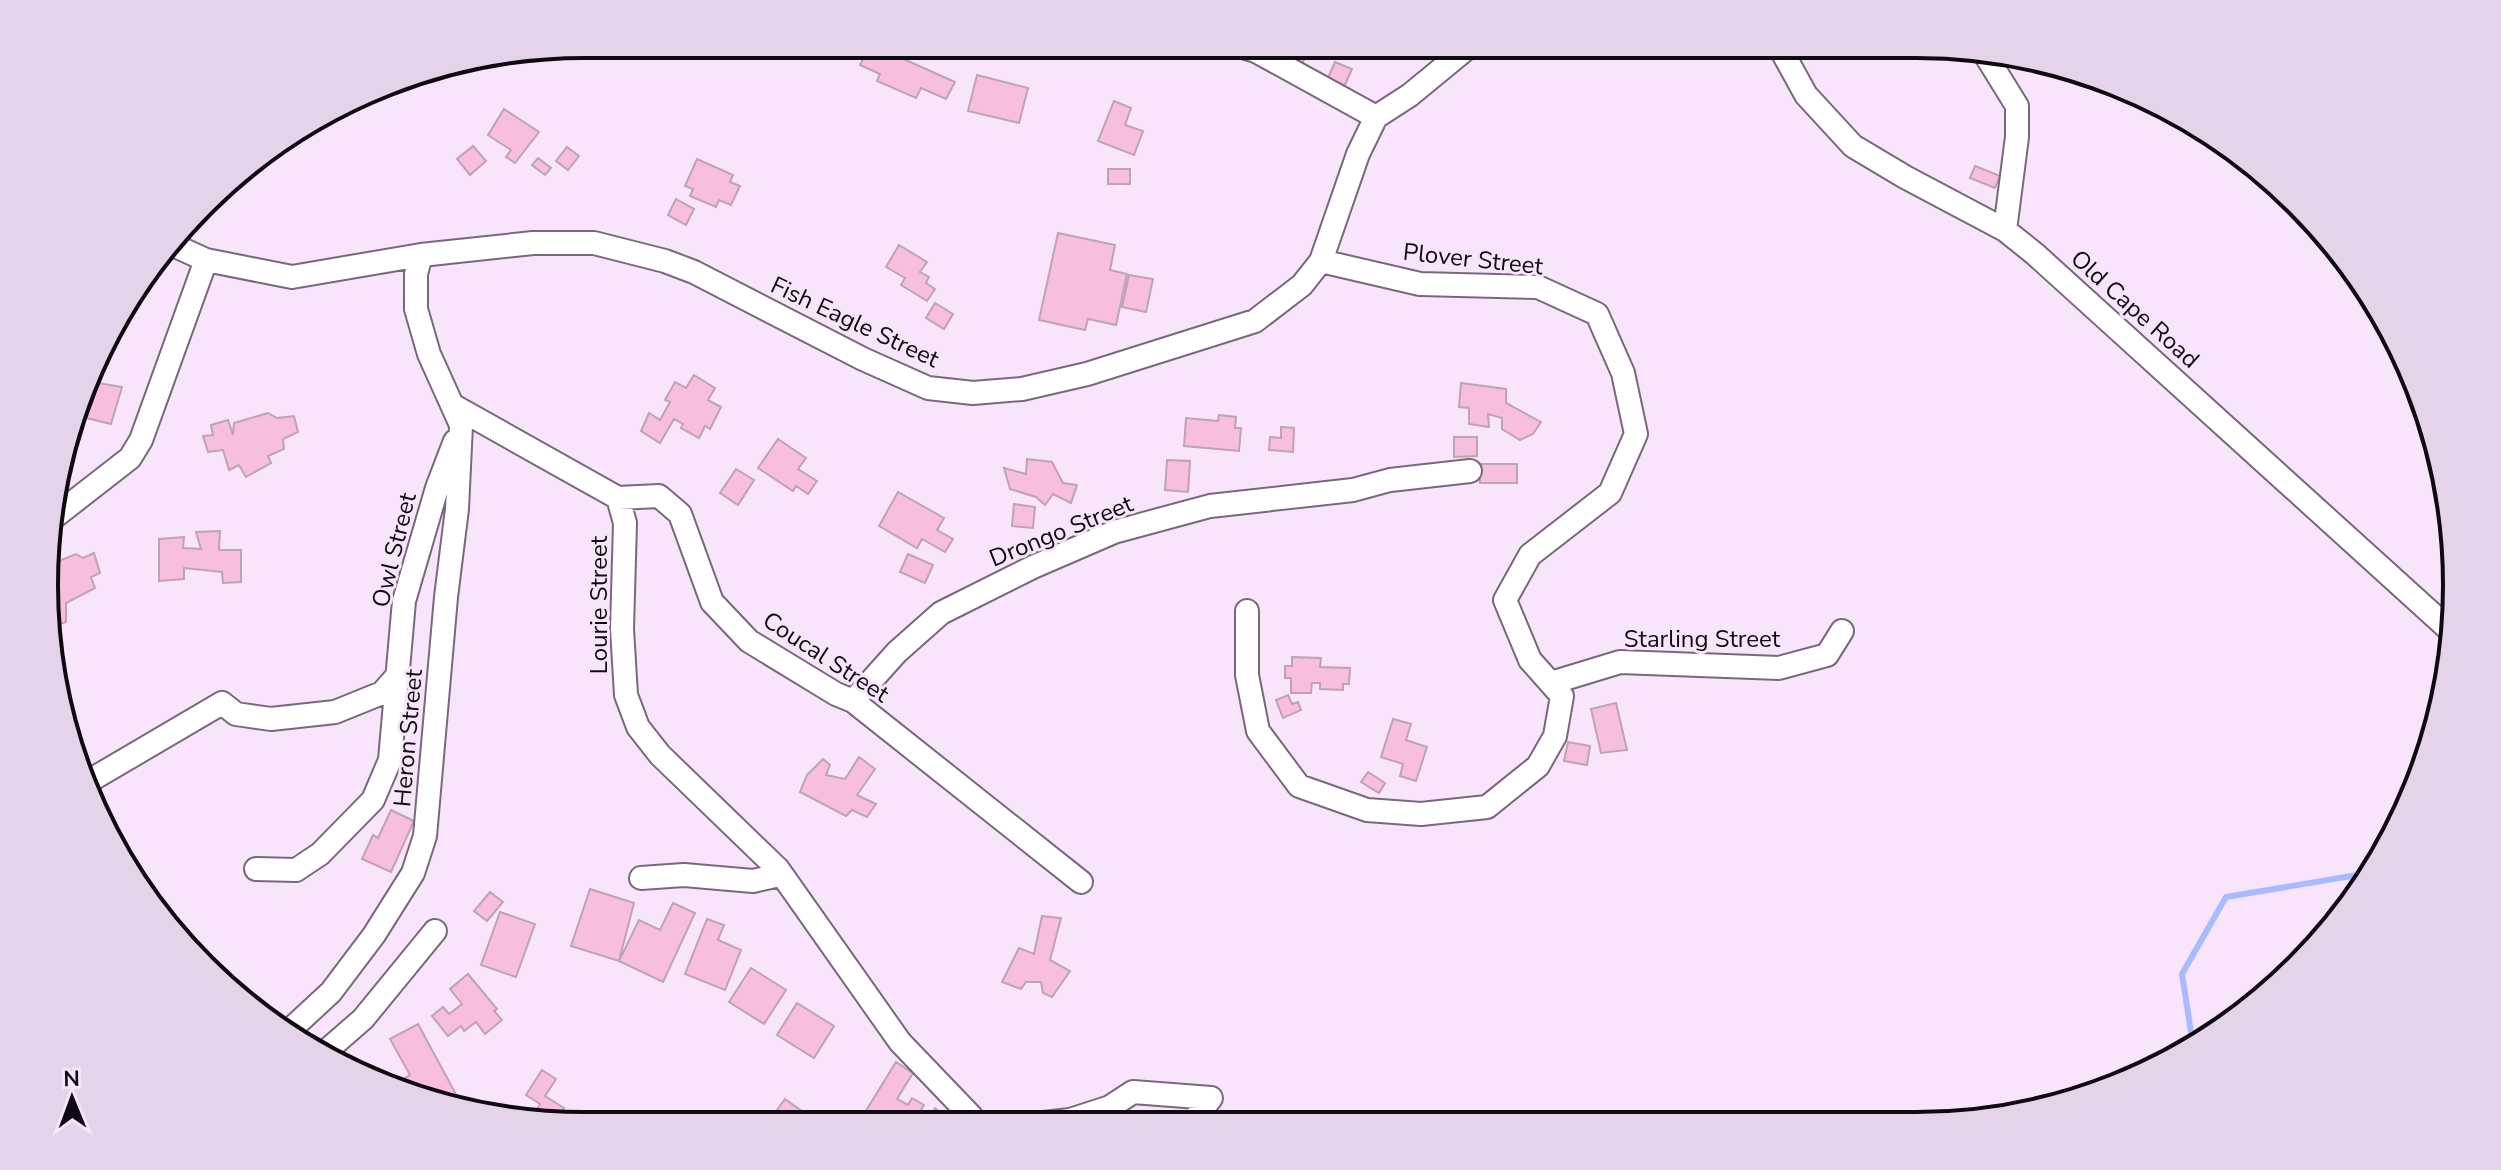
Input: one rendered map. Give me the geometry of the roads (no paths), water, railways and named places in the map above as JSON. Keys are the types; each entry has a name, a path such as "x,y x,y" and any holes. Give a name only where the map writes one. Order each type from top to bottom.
{"street":[{"path":"1273,58 1376,117 1410,95 1455,58"},
{"name":"Old Cape Road","path":"1786,58 1806,95 1853,146 2005,230 2047,264 2442,623"},
{"path":"1991,64 2017,106 2017,137 2005,230"},
{"name":"Fish Eagle Street","path":"180,248 206,260 292,277 421,255 533,243 594,243 665,261 694,272 863,359 928,388 973,393 1022,389 1087,374 1255,321 1302,285 1321,261 1358,154 1376,117"},
{"path":"421,255 416,274 416,309 429,354 457,416 618,498"},
{"path":"64,509 130,458 141,440 206,260"},
{"name":"Plover Street","path":"1247,611 1247,675 1258,731 1299,786 1367,810 1421,814 1487,807 1538,766 1555,736 1562,696 1530,660 1505,600 1530,555 1610,493 1636,434 1623,373 1597,314 1538,287 1420,284 1321,261"},
{"name":"Owl Street","path":"256,869 296,870 320,854 373,800 390,760 404,601 457,416"},
{"name":"Heron Street","path":"295,1025 331,992 374,935 413,873 425,836 457,509 457,416"},
{"name":"Drongo Street","path":"853,701 897,652 941,613 1033,567 1114,532 1210,506 1353,490 1390,480 1470,471"},
{"name":"Coucal Street","path":"618,498 659,496 670,505 680,514 712,602 749,641 836,694 853,701 1081,882"},
{"name":"Lourie Street","path":"618,498 625,523 622,629 626,695 638,727 660,755 778,869 900,1042 964,1112"},
{"name":"Starling Street","path":"1551,683 1620,662 1779,668 1827,655 1842,631"},
{"path":"95,778 222,703 236,714 271,719 335,712 382,693 397,676"},
{"path":"641,878 684,875 753,881 775,876 778,869"},
{"path":"331,1047 363,1019 435,931"},
{"path":"1095,1112 1110,1107 1133,1092 1211,1098 1200,1112"}],"waterway":[{"path":"2191,1034 2182,974 2226,897 2356,875"}]}
